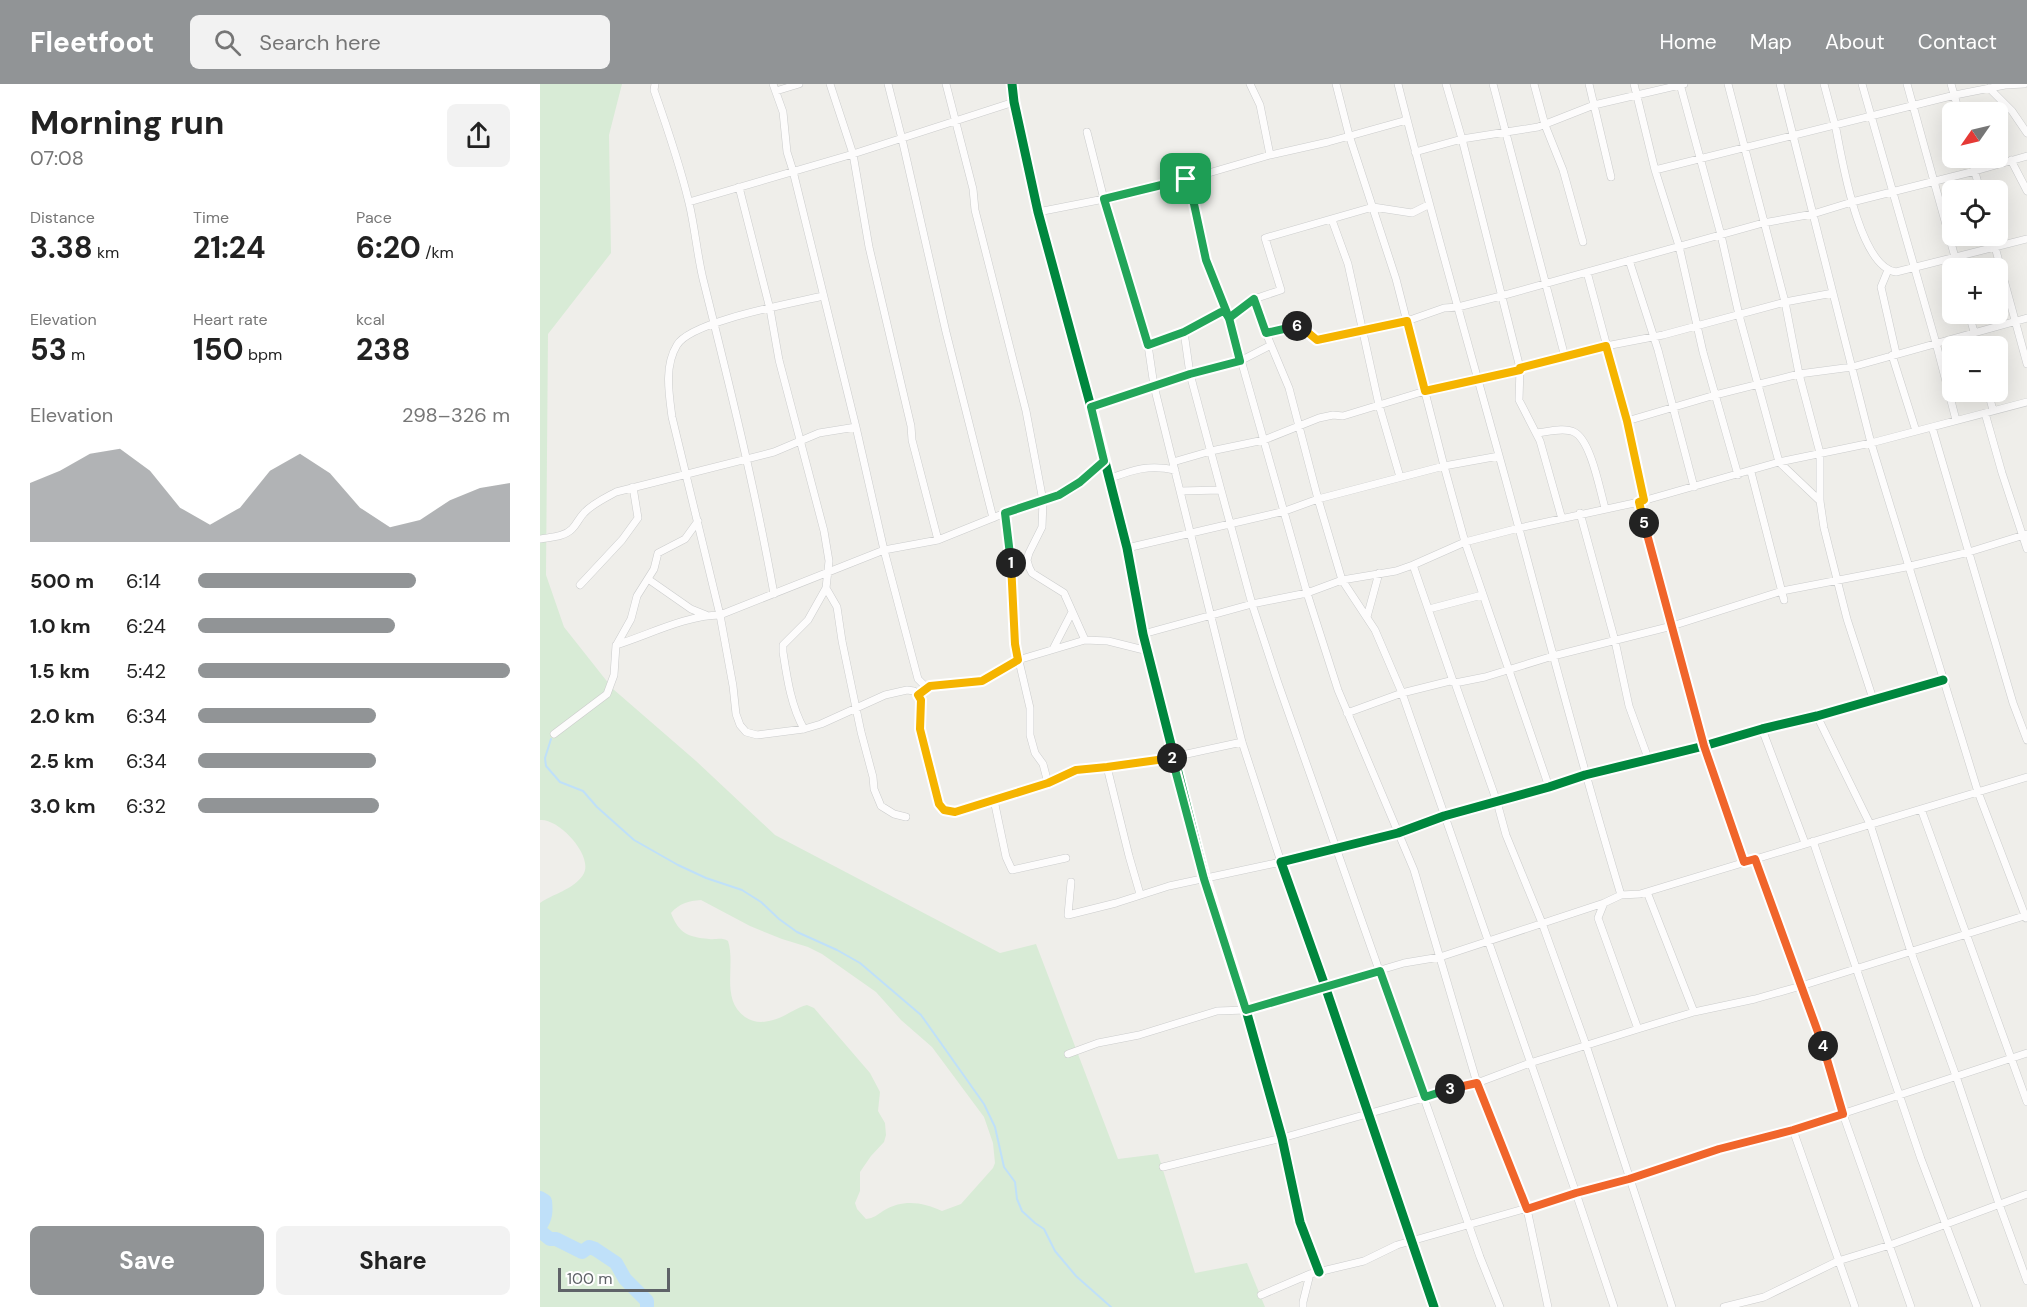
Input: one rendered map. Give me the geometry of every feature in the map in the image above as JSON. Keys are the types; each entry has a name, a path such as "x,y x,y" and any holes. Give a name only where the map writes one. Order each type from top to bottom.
{"street":[{"path":"655,84 654,90 689,202 702,276 746,459 774,594"},
{"path":"799,84 774,87 783,112 786,152 793,171 884,550 918,678 923,684 930,686 982,681 1018,660 1085,640 1108,641 1148,651"},
{"path":"830,84 853,154 869,247 911,426 912,440 938,540"},
{"path":"888,84 903,139 946,332 993,518"},
{"path":"946,84 1026,411 1043,501 1042,527 1027,560 1032,573 1064,593 1085,640"},
{"path":"1012,84 1038,212 1127,548 1143,634 1204,879 1246,1010 1282,1138 1300,1222 1318,1272"},
{"path":"1250,84 1260,105 1270,155"},
{"path":"1336,84 1349,135 1396,279 1465,542 1549,787"},
{"path":"1397,84 1428,206 1478,378 1585,775 1621,895"},
{"path":"1446,84 1520,369 1519,400 1536,433 1562,519"},
{"path":"1493,84 1565,357"},
{"path":"1534,84 1545,125 1563,170 1583,242"},
{"path":"1589,84 1611,177"},
{"path":"1634,84 1655,170 1679,246 1697,327 1738,475"},
{"path":"1415,152 1462,139 1545,125 1594,105 1682,84 1739,315 1779,462 1820,501"},
{"path":"1728,84 1785,302 1799,374 1820,453 1820,501 1824,528 1847,619 1873,699"},
{"path":"1163,1167 1282,1138 1477,1083 1530,1063 1694,1012 1802,986 2026,917 1978,792 1871,442 1780,84"},
{"path":"1824,84 1851,202 1871,249 1888,270 1896,272 1942,261"},
{"path":"1862,84 1956,420"},
{"path":"1907,84 1955,258 2027,239"},
{"path":"1951,84 1956,102"},
{"path":"1655,170 1954,95 2024,84"},
{"path":"1989,88 2012,111 2027,133"},
{"path":"689,202 903,139 956,119 1014,102"},
{"path":"1038,212 1186,179 1407,120"},
{"path":"1088,132 1104,199 1148,345 1154,386 1242,742 1434,1307"},
{"path":"1266,333 1300,326 1317,340 1407,321 1444,308 1458,307 1501,296 1763,223 1813,214 2027,156"},
{"path":"2011,160 2027,191"},
{"path":"1974,168 1977,180"},
{"path":"1186,179 1206,260 1229,318 1307,593 1347,713 1414,870 1477,1083 1527,1209 1548,1307"},
{"path":"739,187 770,309 779,360 799,441 824,531 829,561 826,588 808,620 783,645 791,699 804,729"},
{"path":"1229,318 1254,299 1281,290 1265,238 1373,207 1412,213 1428,206"},
{"path":"1332,220 1348,264 1379,405 1400,477"},
{"path":"1995,248 2027,364"},
{"path":"1629,260 1653,337 1694,487"},
{"path":"1888,270 1881,287 1894,354 1916,431"},
{"path":"1587,272 1627,421 1641,501 1672,626 1704,746 1744,862"},
{"path":"1173,462 1264,440 1318,418 1343,416 1425,391 1606,346 1697,327 1785,302 1833,293"},
{"path":"823,296 715,323 685,336 677,344 669,371 672,417 720,615 736,714 746,732 757,735 804,729 822,724 885,695 910,690 921,700 920,729 939,804 944,810 955,812 1048,783 1076,770 1173,757 1242,742"},
{"path":"1254,299 1289,388 1342,580 1375,630 1402,693 1614,1307"},
{"path":"1148,345 1184,332 1221,312 1225,312 1229,318"},
{"path":"1627,421 1757,384 1799,374 1852,367 2027,318"},
{"path":"1972,324 1975,336"},
{"path":"1184,332 1190,374 1252,604 1468,1224 1500,1307"},
{"path":"1091,407 1190,374 1240,361 1271,345"},
{"path":"1989,402 2002,473 2025,534 2027,549"},
{"path":"1143,634 1252,604 1307,593 1342,580 1413,565 1465,542 1580,513 1641,501 1779,462 1871,442 2027,402"},
{"path":"540,538 566,533 572,529 584,512 616,492 780,450 819,433 856,427"},
{"path":"1932,427 2013,703 2027,740"},
{"path":"1536,433 1567,430 1576,432 1586,447 1595,470 1605,508"},
{"path":"1127,548 1285,511 1318,499 1444,466 1499,456"},
{"path":"617,644 688,620 707,615 720,615 884,550 938,540 1005,513 1043,501 1071,488 1104,461"},
{"path":"1108,478 1147,466 1160,466 1175,470"},
{"path":"1751,471 1784,600"},
{"path":"580,585 622,540 638,518 633,487"},
{"path":"1180,491 1221,490"},
{"path":"1005,513 1011,565 1015,644 1030,708 1030,735 1035,753 1043,764 1048,783"},
{"path":"1580,513 1615,641 1629,706 1648,758"},
{"path":"554,734 607,694 614,675 617,644 631,619 637,596 654,569 659,552 685,539 698,521"},
{"path":"1347,713 1402,693 1509,670 1553,656 1672,626 1782,591 1969,552 2025,534"},
{"path":"1413,565 1497,802 1506,835 1542,923 1586,1045 1672,1307"},
{"path":"1367,617 1379,573"},
{"path":"648,579 691,609 707,615"},
{"path":"826,588 837,608 855,708 874,789 881,806 906,818"},
{"path":"1429,609 1482,595"},
{"path":"1053,649 1072,612"},
{"path":"910,690 915,669"},
{"path":"1071,882 1068,915 1116,903 1168,886 1281,862 1398,832 1444,816 1585,775 1704,746 1943,680"},
{"path":"918,695 930,686"},
{"path":"1817,716 1870,824 1911,952 2027,1281"},
{"path":"1762,729 1809,842 1945,1224 1977,1307"},
{"path":"1107,767 1140,894"},
{"path":"1068,1054 1098,1043 1139,1035 1217,1011 1246,1010 1404,963 1440,957 1604,903 1621,895 1647,892 2027,777"},
{"path":"994,800 1006,857 1012,870 1066,858"},
{"path":"1921,809 2027,1102"},
{"path":"1755,859 1821,1038 1843,1114 1911,1307"},
{"path":"1647,892 1694,1012"},
{"path":"1604,903 1598,918 1638,1029"},
{"path":"1261,1295 1310,1274 1364,1261 1397,1245 1629,1179 1719,1149 1793,1130 2027,1053"},
{"path":"1793,1130 1855,1307"},
{"path":"1724,1307 1764,1297 1838,1262 2027,1194"},
{"path":"1303,1307 1310,1274"}],"green space":[{"path":"540,84 622,84 609,135 611,253 548,334 546,575 564,627 613,689 696,761 775,835 1000,953 1036,944 1118,1159 1158,1154 1195,1273 1247,1263 1265,1307 540,1307 540,903 569,888 579,880 585,867 580,849 573,840 556,825 540,820","holes":["701,900 750,926 822,954 876,992 901,1020 932,1047 984,1117 993,1143 995,1163 993,1168 961,1204 942,1211 920,1204 905,1203 890,1207 866,1219 857,1209 855,1203 860,1191 860,1172 884,1142 886,1135 885,1123 878,1111 880,1092 870,1073 814,1008 807,1005 766,1022 745,1017 737,1010 733,1001 728,941 696,937 686,933 681,930 671,913 684,903"]}],"waterway":[{"path":"551,739 545,758 546,766 560,782 583,791 597,807 634,840 706,878 742,890 761,902 797,932 860,963 921,1015 984,1104 995,1127 1004,1167 1015,1182 1017,1199 1022,1211 1044,1229 1055,1251 1076,1276 1111,1307"},
{"path":"540,1198 545,1201 544,1217 540,1226"},
{"path":"540,1227 541,1232 550,1239 556,1239 582,1252 589,1247 595,1249 616,1263 625,1279 647,1301 647,1307"}],"cycle path":[{"path":"1012,84 1038,212 1127,548 1143,634 1205,879 1246,1010 1282,1138 1300,1222 1319,1272"},
{"path":"1434,1307 1281,862 1398,833 1444,816 1585,775 1704,746 1943,680"}],"route":[{"path":"1186,179 1104,199 1148,345 1184,332 1221,312 1225,312 1228,314 1229,318 1254,299 1266,333 1300,326 1317,340 1407,321 1425,391 1520,370 1520,368 1606,346 1627,421 1644,500 1639,502 1704,746 1744,862 1755,859 1821,1038 1843,1114 1793,1130 1719,1149 1527,1209 1477,1083 1425,1097 1380,971 1246,1010 1204,879 1173,757 1076,770 1024,792 955,812 944,810 939,804 920,729 921,700 918,695 930,686 982,681 1018,660 1005,513 1059,495 1080,482 1104,461 1091,407 1190,374 1240,361 1229,318 1206,260 1186,179"}]}
